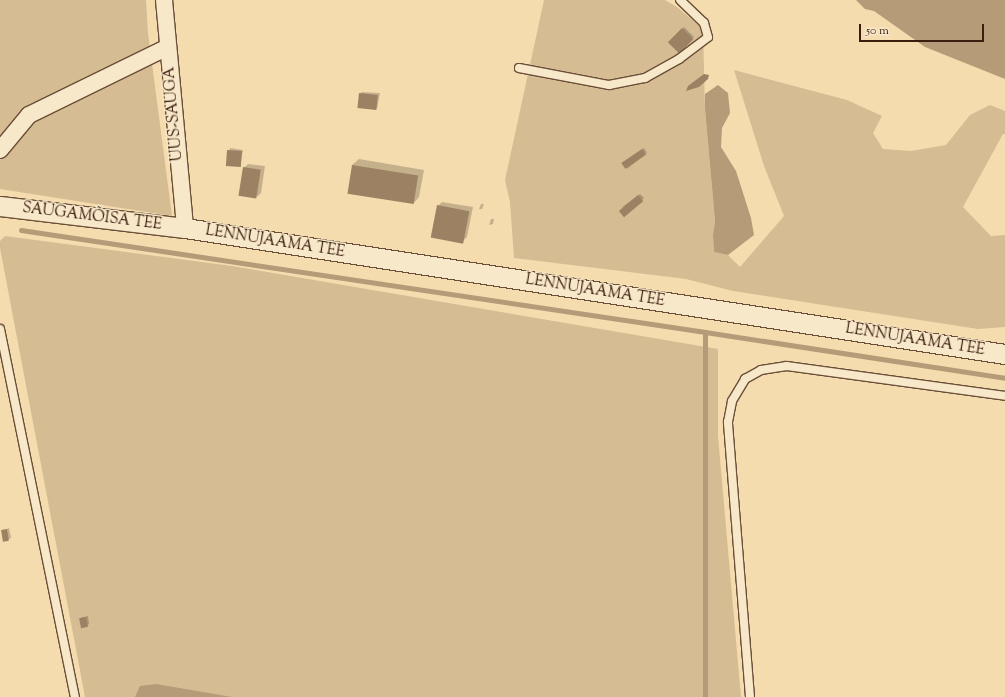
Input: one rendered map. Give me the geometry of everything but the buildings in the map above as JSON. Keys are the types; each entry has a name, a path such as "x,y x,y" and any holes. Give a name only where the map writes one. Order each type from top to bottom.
{"street":[{"name":"UUS-SAUGA","path":"164,0 185,228"},
{"path":"0,150 29,115 168,47"},
{"name":"SAUGAMÕISA TEE","path":"0,206 185,228"},
{"name":"LENNUJAAMA TEE","path":"185,228 1005,354"}],"lane":[{"path":"519,68 609,85 645,78 679,59 708,37 704,23 680,0"},
{"path":"0,329 75,697"},
{"path":"750,697 728,422 732,401 745,379 761,370 787,366 1005,396"}],"shaded area":[{"path":"0,0 146,0 148,33 172,216 0,189"},
{"path":"544,0 665,0 677,7 703,29 705,109 715,221 713,235 714,252 728,255 740,267 784,216 764,166 734,70 847,100 882,116 873,133 883,149 911,151 946,145 970,115 990,105 1005,111 1005,134 1003,134 963,207 991,236 1005,235 1005,327 978,329 733,291 686,279 514,258 510,202 505,180"},
{"path":"856,0 1005,0 1005,79 925,47 874,11 865,9"},
{"path":"718,85 728,93 730,113 722,128 721,147 736,171 751,218 754,235 728,255 714,252 713,235 715,221 705,109 705,94"},
{"path":"5,236 232,266 718,349 718,436 741,697 85,697 0,248 0,241"},
{"path":"156,684 232,697 135,697 140,686"}],"waterway":[{"path":"21,230 705,332 705,697"},
{"path":"705,332 1005,378"}]}
